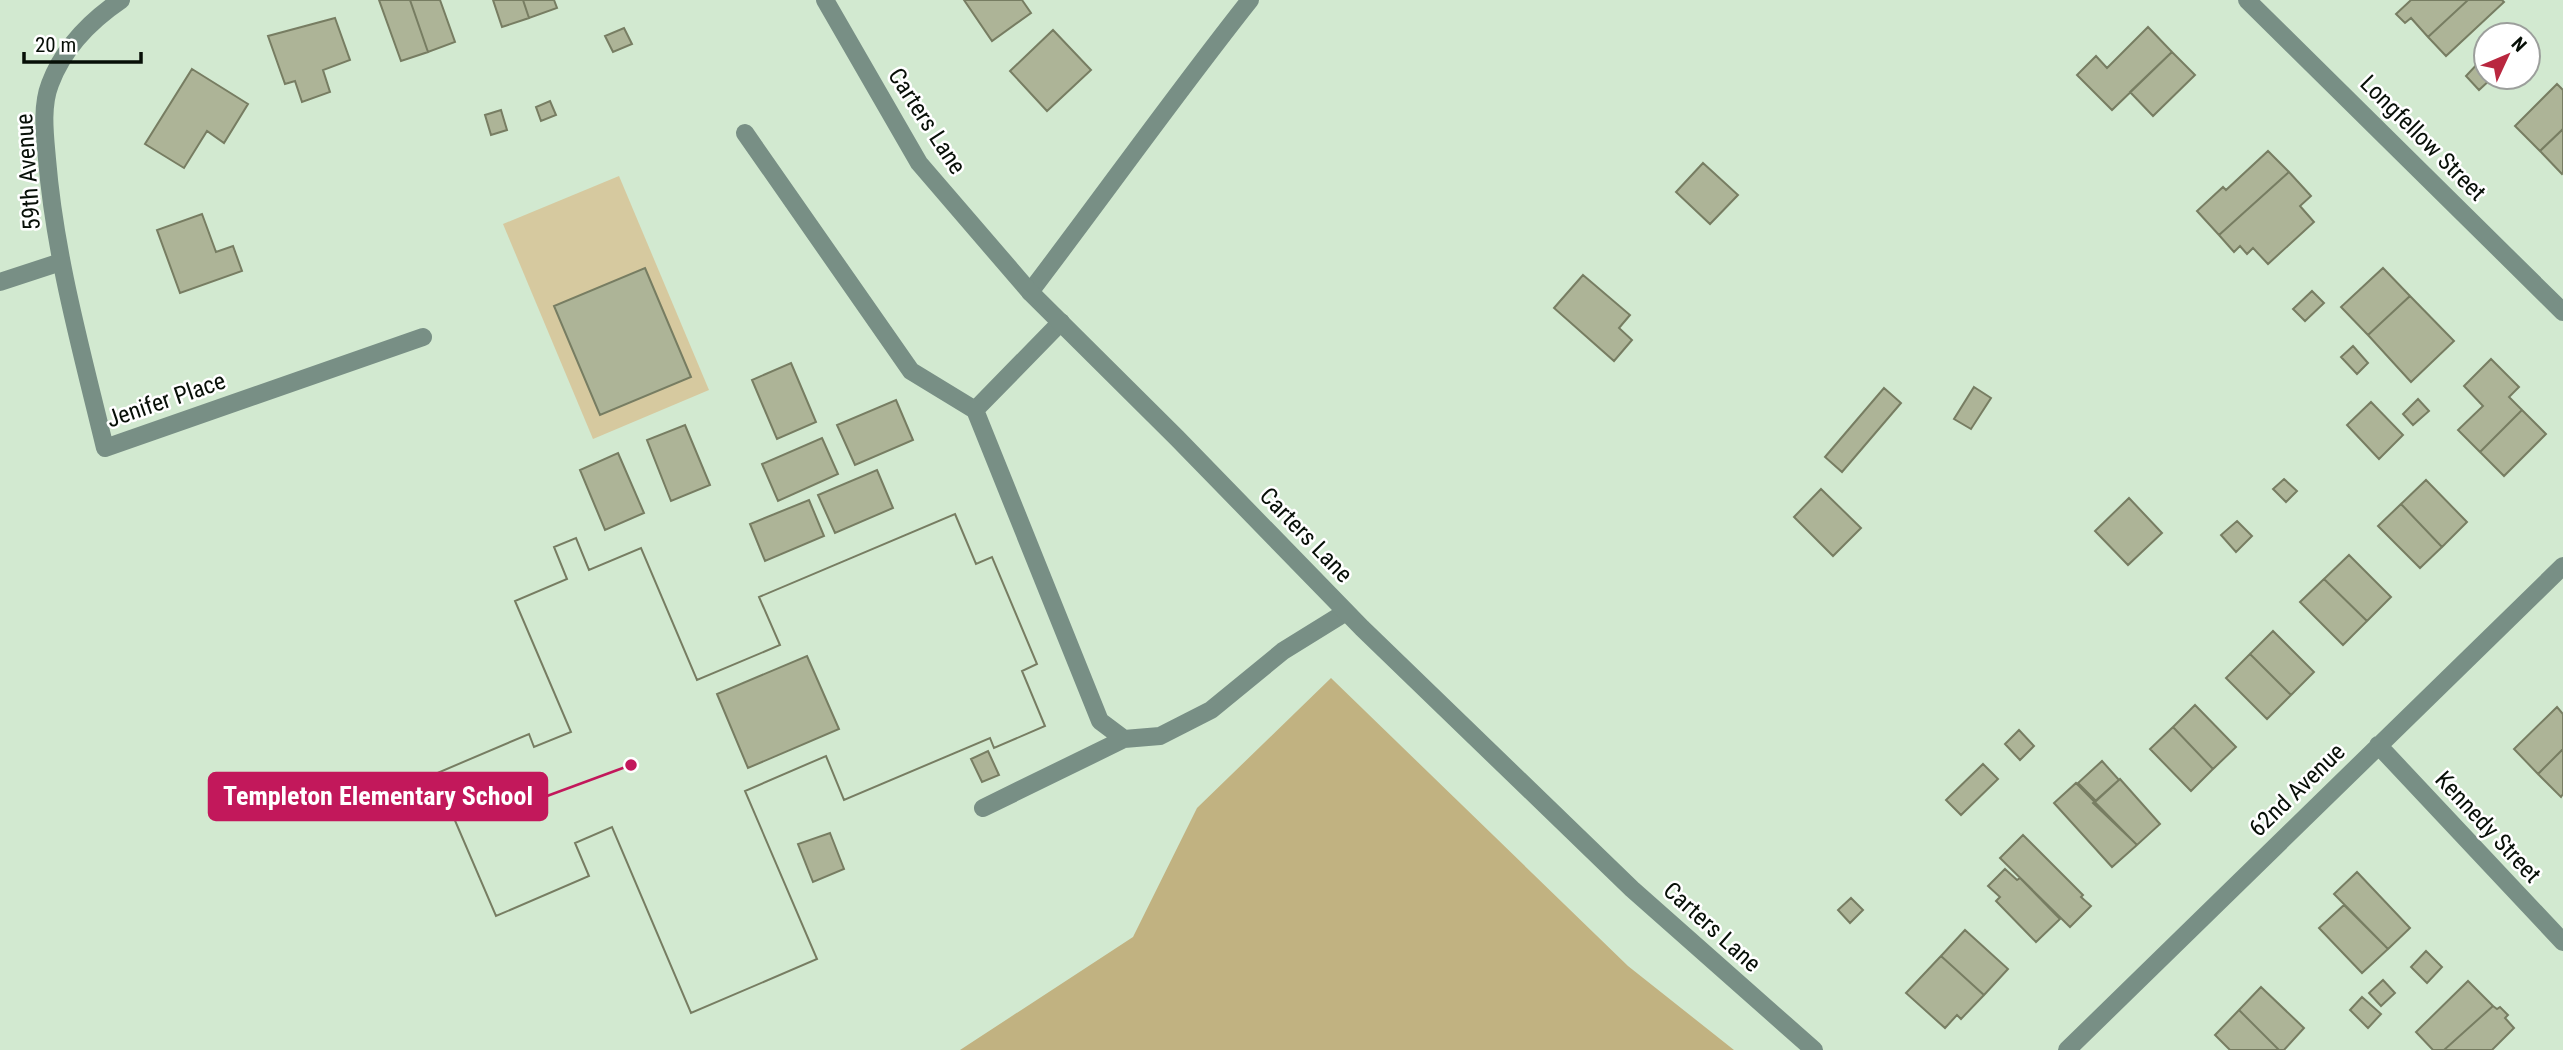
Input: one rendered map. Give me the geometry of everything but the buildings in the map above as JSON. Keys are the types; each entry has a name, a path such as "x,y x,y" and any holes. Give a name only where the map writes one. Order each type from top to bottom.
{"street":[{"name":"59th Avenue","path":"0,282 61,262 44,126 49,86 67,51 97,17 121,0"},
{"name":"Carters Lane","path":"825,0 919,163 1031,292 1346,612 1632,889 1814,1050"},
{"path":"1031,292 1108,191 1187,80 1250,0"},
{"name":"Longfellow Street","path":"2247,0 2563,312"},
{"path":"745,133 911,371 975,410 1100,721 1124,739"},
{"name":"Jenifer Place","path":"61,262 105,447 423,337"},
{"path":"975,410 1060,322"},
{"name":"62nd Avenue","path":"2067,1050 2563,566"},
{"path":"983,808 1124,739 1160,736 1211,709 1283,650 1346,612"},
{"name":"Kennedy Street","path":"2378,745 2563,942"}],"shaded area":[{"path":"619,176 709,390 593,439 503,224"},
{"path":"1331,678 1628,966 1734,1050 960,1050 1133,937 1197,808"}],"place":[{"name":"Templeton Elementary School","path":"631,765"}]}
